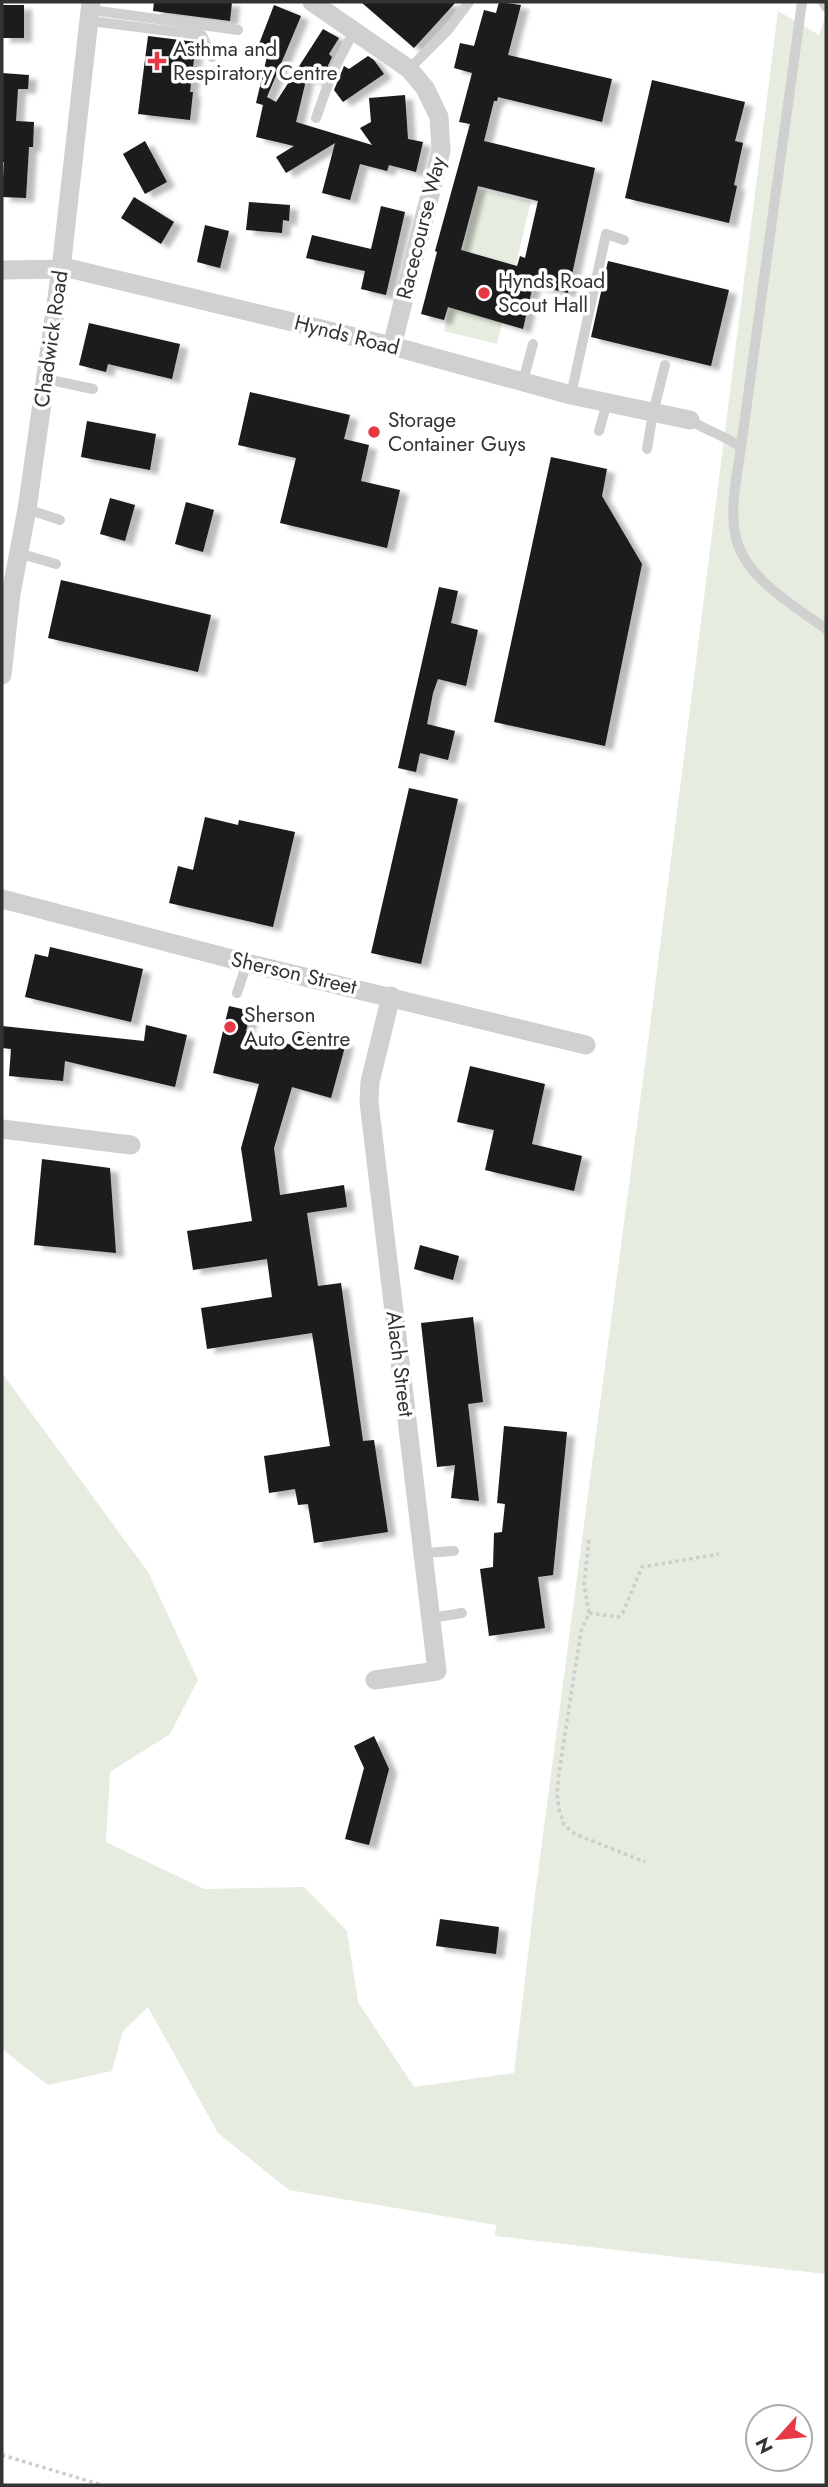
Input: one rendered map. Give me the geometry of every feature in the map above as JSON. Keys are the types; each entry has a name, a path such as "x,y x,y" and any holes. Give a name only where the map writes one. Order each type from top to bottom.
{"street":[{"name":"Racecourse Way","path":"312,2 409,69 425,88 439,117 441,151 392,345"},
{"name":"Chadwick Road","path":"2,675 6,593 27,509 46,379 91,11"},
{"name":"Hynds Road","path":"2,270 72,269 392,345 572,395 690,420"},
{"name":"Sherson Street","path":"2,899 247,963 586,1045"},
{"name":"Alach Street","path":"374,1680 437,1671 369,1102 370,1082 391,996"},
{"path":"2,1129 131,1146"}],"lane":[{"path":"409,69 448,30 469,2"},
{"path":"803,2 734,514 737,543 745,560 770,586 826,629"},
{"path":"823,2 826,6"},
{"path":"91,11 238,30"},
{"path":"91,11 202,35 212,57"},
{"path":"316,118 332,73 354,31"},
{"path":"572,395 606,234 624,240"},
{"path":"523,382 533,344"},
{"path":"647,449 665,365"},
{"path":"46,379 93,389"},
{"path":"600,431 607,403"},
{"path":"690,420 741,447"},
{"path":"27,509 60,520"},
{"path":"17,552 56,564"},
{"path":"237,993 247,963"},
{"path":"423,1553 454,1551"},
{"path":"431,1618 462,1613"}],"path":[{"path":"589,1540 584,1584 589,1613 581,1631 556,1794 564,1825 575,1834 645,1862"},
{"path":"589,1613 618,1617 623,1612 642,1567 719,1554"},
{"path":"2,2455 102,2485"}],"shaded area":[{"path":"778,11 819,35 826,15 826,2274 495,2236 496,2225 289,2190 218,2133 148,2007 123,2031 112,2071 48,2085 2,2049 2,1373 148,1572 198,1680 170,1734 110,1772 106,1842 204,1889 304,1887 347,1931 358,2002 414,2087 514,2073"},
{"path":"477,189 531,201 497,344 444,331"}],"building":[{"path":"154,2 232,2 230,21 153,11"},
{"path":"361,2 456,2 414,48"},
{"path":"499,2 521,5 508,55 612,79 602,122 498,97 497,101 494,101 484,141 595,168 568,293 533,285 523,329 448,307 444,320 421,314 437,252 435,251 470,124 459,122 472,73 454,68 460,43 474,46 484,10 496,13","holes":["478,186 538,201 525,258 520,256 517,266 461,250"]},
{"path":"3,5 24,5 24,38 2,38"},
{"path":"274,5 301,16 267,97 276,102 323,29 339,38 329,54 332,57 324,74 322,72 315,81 307,76 296,122 372,145 360,128 371,122 369,98 405,95 408,139 423,142 416,172 389,165 387,171 360,164 350,200 322,193 335,143 286,173 276,157 294,146 256,137 263,105 256,103 269,48 259,44"},
{"path":"148,36 196,42 190,92 193,92 190,120 138,114"},
{"path":"368,56 384,74 343,102 334,90 344,66 349,69"},
{"path":"2,73 29,75 28,89 18,89 16,121 34,122 33,147 29,147 26,198 2,197"},
{"path":"652,80 745,102 735,141 743,143 729,223 625,198"},
{"path":"145,141 167,182 145,194 123,154"},
{"path":"134,197 174,222 161,244 121,218"},
{"path":"249,202 290,205 289,221 283,220 282,233 246,230"},
{"path":"381,206 405,212 386,295 361,289 365,271 306,258 312,235 371,249"},
{"path":"205,225 229,231 220,268 197,262"},
{"path":"608,261 729,290 711,366 591,337"},
{"path":"89,323 180,344 172,379 108,364 106,372 79,365"},
{"path":"250,392 350,415 344,439 369,445 361,481 400,490 387,548 280,523 296,458 238,445"},
{"path":"87,421 156,434 150,470 81,457"},
{"path":"551,457 607,469 602,496 642,564 605,746 494,722"},
{"path":"110,498 135,505 125,541 100,534"},
{"path":"186,502 214,510 203,552 175,544"},
{"path":"61,580 211,615 198,672 48,638"},
{"path":"439,587 458,591 451,623 478,630 466,686 438,679 433,693 427,724 455,731 448,760 420,753 416,772 398,768"},
{"path":"409,788 458,799 421,964 371,953"},
{"path":"205,817 238,825 239,820 295,832 273,927 169,903 178,866 193,870"},
{"path":"50,947 143,969 131,1022 25,997 35,954 48,957"},
{"path":"229,1006 251,1011 246,1031 295,1046 300,1030 346,1043 331,1098 292,1087 274,1148 280,1195 344,1185 347,1207 307,1213 318,1286 341,1283 363,1441 374,1440 388,1532 314,1543 308,1504 298,1505 295,1489 269,1493 264,1456 330,1446 312,1333 207,1349 201,1308 272,1297 267,1259 193,1270 187,1231 252,1221 241,1148 259,1084 213,1073"},
{"path":"146,1025 187,1035 175,1087 65,1061 63,1081 9,1076 11,1049 2,1048 2,1026 144,1041"},
{"path":"470,1066 545,1084 532,1144 582,1156 574,1191 485,1170 494,1130 457,1122"},
{"path":"42,1159 110,1168 116,1253 34,1245"},
{"path":"420,1245 459,1256 453,1280 414,1269"},
{"path":"473,1317 483,1402 468,1404 479,1501 451,1498 455,1465 437,1467 421,1323"},
{"path":"504,1426 567,1432 553,1575 538,1577 545,1628 489,1636 480,1569 493,1567 494,1533 502,1532 505,1504 497,1503"},
{"path":"374,1736 389,1769 369,1845 345,1839 364,1768 354,1746"},
{"path":"440,1919 499,1927 496,1954 436,1946"}],"place":[{"name":"Asthma and Respiratory Centre","path":"157,61"},
{"name":"Hynds Road Scout Hall","path":"484,293"},
{"name":"Storage Container Guys","path":"374,432"},
{"name":"Sherson Auto Centre","path":"230,1027"}]}
